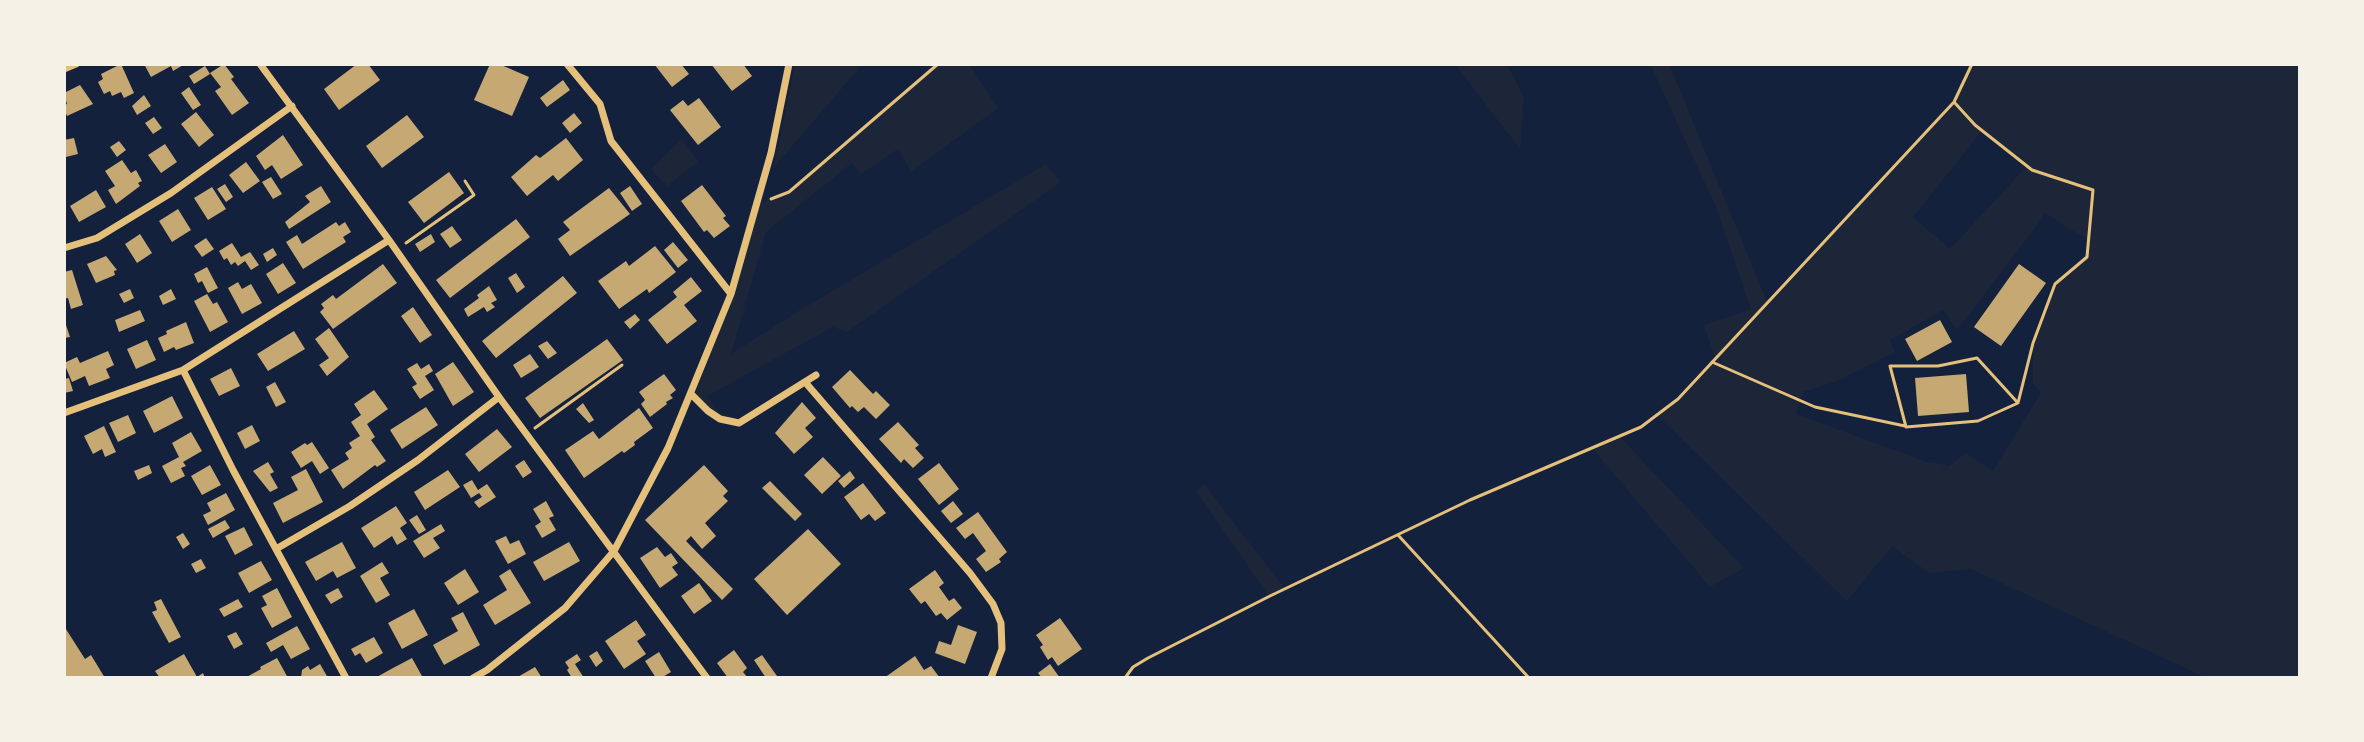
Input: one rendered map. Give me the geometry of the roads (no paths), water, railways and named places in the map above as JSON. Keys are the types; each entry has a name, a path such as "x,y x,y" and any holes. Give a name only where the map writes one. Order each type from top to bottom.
{"street":[{"path":"64,69 76,64"},
{"path":"260,64 499,397 707,678"},
{"path":"567,64 600,104 614,145 731,294"},
{"path":"473,678 565,608 614,551 668,448 731,294 758,204 789,64"},
{"path":"64,248 97,238 171,193 292,106"},
{"path":"64,413 183,370 389,240"},
{"path":"183,370 346,678"},
{"path":"692,395 720,419 739,423 816,375"},
{"path":"805,382 970,573 993,604 1001,623 1002,649 991,678"},
{"path":"276,549 350,506 418,460 499,397"},
{"path":"487,670 492,678"}]}
